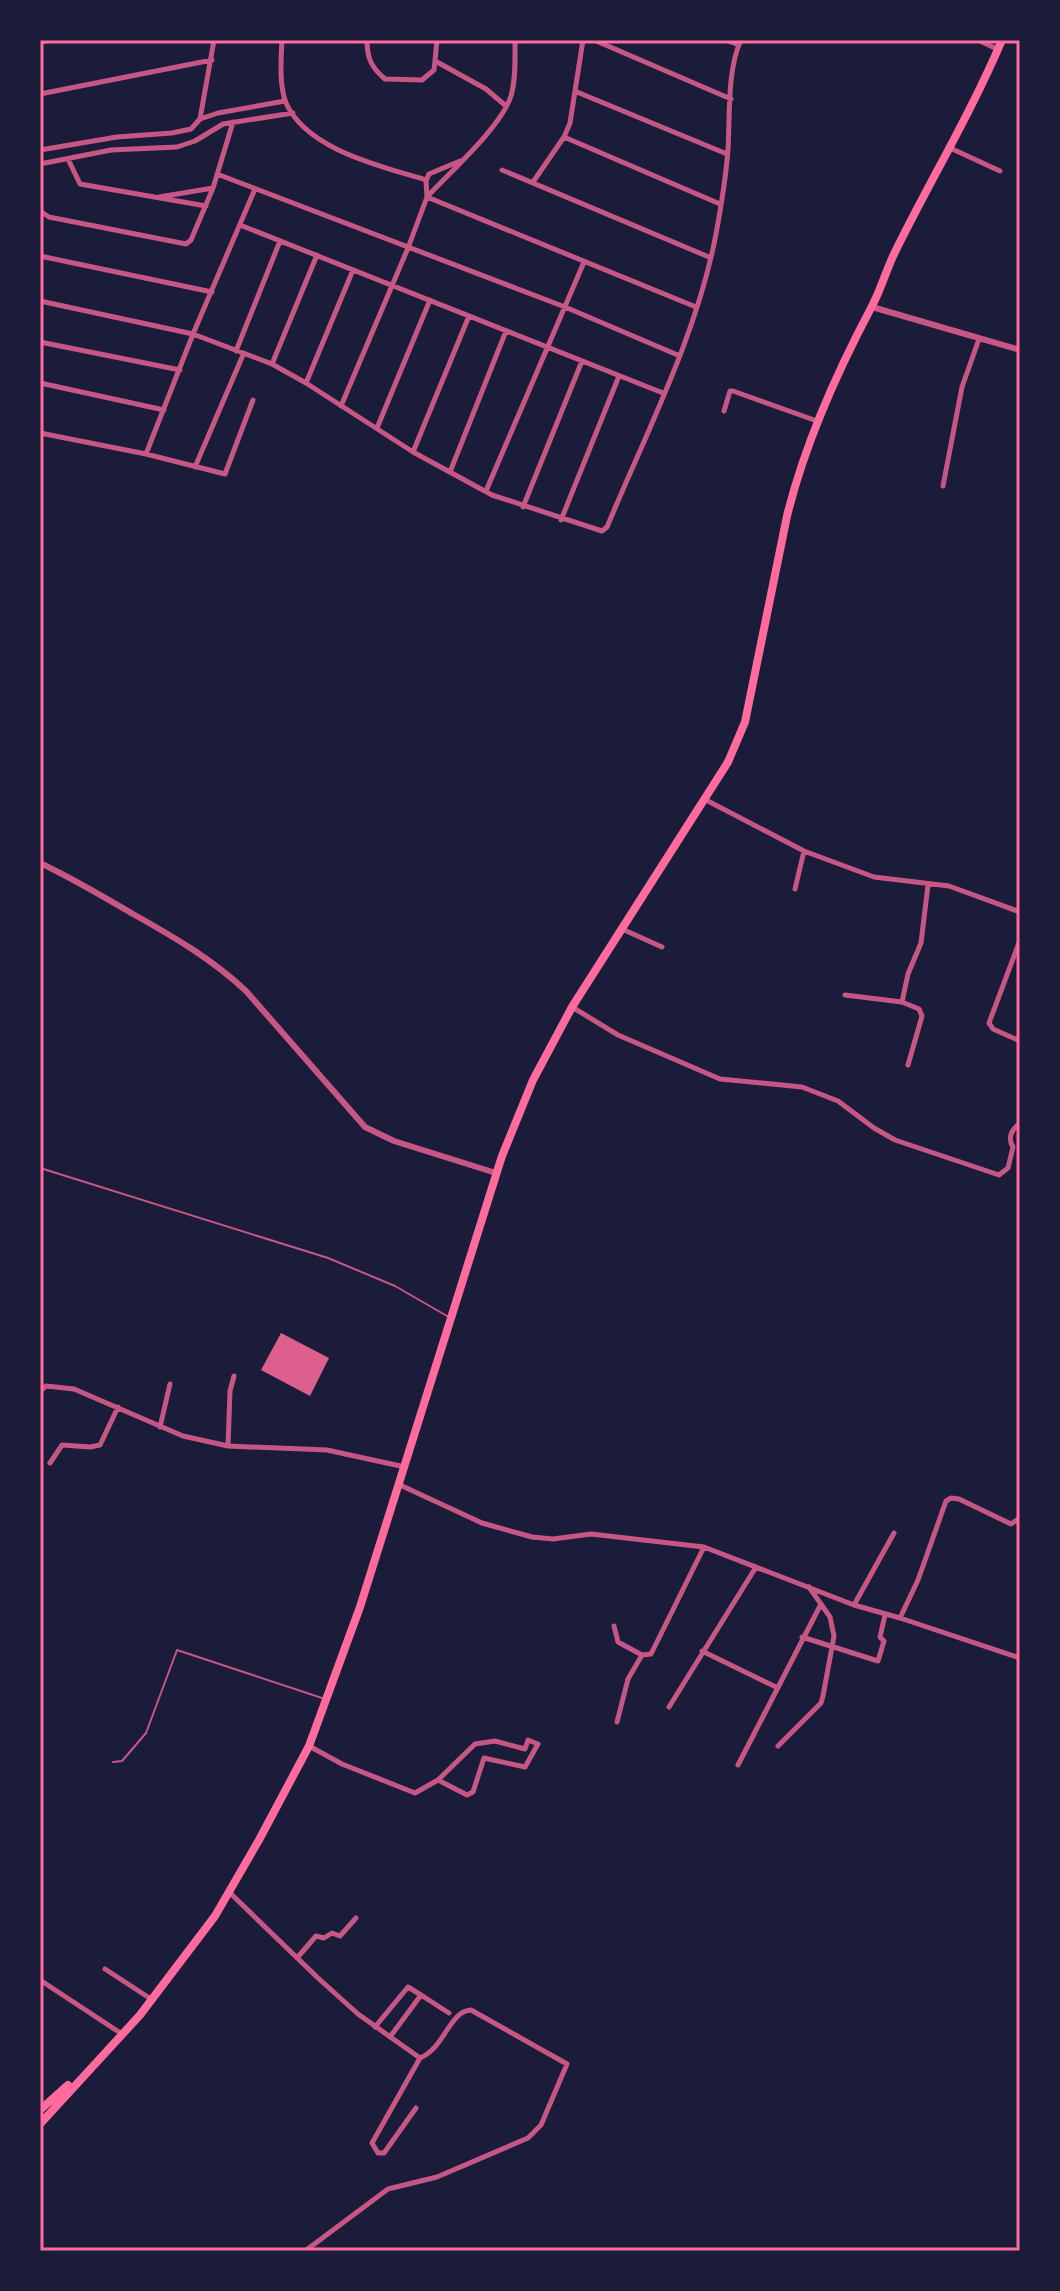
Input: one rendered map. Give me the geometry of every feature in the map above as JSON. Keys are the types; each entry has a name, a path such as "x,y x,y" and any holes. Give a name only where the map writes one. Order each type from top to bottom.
{"main road":[{"path":"40,2124 152,2000 215,1916 309,1746 406,1467 496,1173 533,1080 572,1007 728,762 745,722 791,502 817,421 854,336 872,307 896,251 1002,40"},
{"path":"40,2110 102,2055"}],"street":[{"path":"40,42 52,40"},
{"path":"200,119 214,40"},
{"path":"282,40 285,101 308,129 353,158 426,181"},
{"path":"367,40 367,56 371,65 385,79 422,80 434,70 437,40"},
{"path":"341,406 427,197 495,123 506,106 512,92 515,40"},
{"path":"533,182 570,123 583,40"},
{"path":"594,40 731,99"},
{"path":"40,301 193,334 272,364 413,452 486,491 523,507 602,531 607,527 680,356 716,235 727,154 734,62 740,43 726,40"},
{"path":"978,40 998,50"},
{"path":"40,94 212,60"},
{"path":"437,62 486,89 506,106"},
{"path":"577,92 727,154"},
{"path":"40,150 117,137 172,133 191,129 200,119 218,113 285,101"},
{"path":"40,164 111,150 177,147 195,141 223,124 293,113"},
{"path":"40,211 49,217 180,244 191,240 213,188 233,122"},
{"path":"564,137 720,204"},
{"path":"950,148 1000,171"},
{"path":"68,159 80,184 206,206"},
{"path":"427,197 429,174 460,161"},
{"path":"502,170 709,257"},
{"path":"217,174 565,307 680,356"},
{"path":"157,197 213,188"},
{"path":"146,454 255,189"},
{"path":"427,197 696,307"},
{"path":"240,225 663,393"},
{"path":"236,351 280,241"},
{"path":"272,364 317,255"},
{"path":"40,256 212,292"},
{"path":"486,491 584,262"},
{"path":"306,383 353,270"},
{"path":"377,428 430,300"},
{"path":"872,307 1020,350"},
{"path":"413,452 469,316"},
{"path":"450,472 506,331"},
{"path":"943,486 962,387 979,339"},
{"path":"40,342 180,370"},
{"path":"195,467 243,355"},
{"path":"523,507 582,361"},
{"path":"561,520 619,376"},
{"path":"40,383 164,410"},
{"path":"724,411 730,391 733,391 817,421"},
{"path":"40,433 146,454 225,474 253,400"},
{"path":"704,799 804,851 874,877 949,886 1020,912"},
{"path":"795,889 804,851"},
{"path":"40,863 77,880 165,931 226,973 246,991 365,1127 394,1141 496,1173"},
{"path":"902,1002 908,974 921,943 928,885"},
{"path":"621,928 662,947"},
{"path":"1020,940 989,1023 993,1029 1020,1041"},
{"path":"845,995 902,1002 919,1009 922,1016 908,1065"},
{"path":"572,1007 618,1035 720,1079 802,1087 838,1101 895,1140 995,1175 1006,1172 1008,1168 1013,1147 1010,1137 1020,1123"},
{"path":"228,1446 230,1391 234,1376"},
{"path":"160,1427 170,1384"},
{"path":"40,1391 46,1386 74,1389 183,1436 228,1446 327,1450 406,1467"},
{"path":"50,1463 62,1445 95,1447 103,1444 118,1407"},
{"path":"400,1485 482,1523 532,1537 553,1539 591,1534 704,1547 854,1605 1020,1658"},
{"path":"900,1618 918,1580 946,1501 959,1499 1011,1524 1020,1518"},
{"path":"854,1605 894,1533"},
{"path":"617,1722 628,1679 642,1655 654,1651 704,1547"},
{"path":"669,1707 756,1567"},
{"path":"778,1746 821,1703 832,1649 834,1636 830,1617 809,1586"},
{"path":"738,1765 821,1604"},
{"path":"802,1637 832,1649 878,1661 884,1641 880,1637 885,1615"},
{"path":"614,1626 618,1642 642,1655"},
{"path":"702,1651 776,1687"},
{"path":"309,1746 342,1764 415,1793 438,1780 475,1744 495,1741 525,1749 528,1740 538,1744 525,1767 484,1758 473,1792 467,1795 438,1780"},
{"path":"229,1892 375,2027 420,2058"},
{"path":"297,1958 316,1936 324,1938 330,1933 340,1936 356,1918"},
{"path":"105,1969 152,2000"},
{"path":"40,1980 122,2034"},
{"path":"375,2027 408,1987 449,2013"},
{"path":"390,2037 421,1995"},
{"path":"305,2251 388,2189 437,2177 528,2138 541,2125 567,2064 471,2010 463,2011 456,2016 441,2043 420,2058 372,2143 378,2153 384,2153 416,2108"}],"lane":[{"path":"40,1168 328,1258 395,1286 452,1319"},
{"path":"113,1762 122,1761 146,1733 177,1650 327,1700"}],"building":[{"path":"281,1333 329,1358 310,1396 261,1370"}]}
